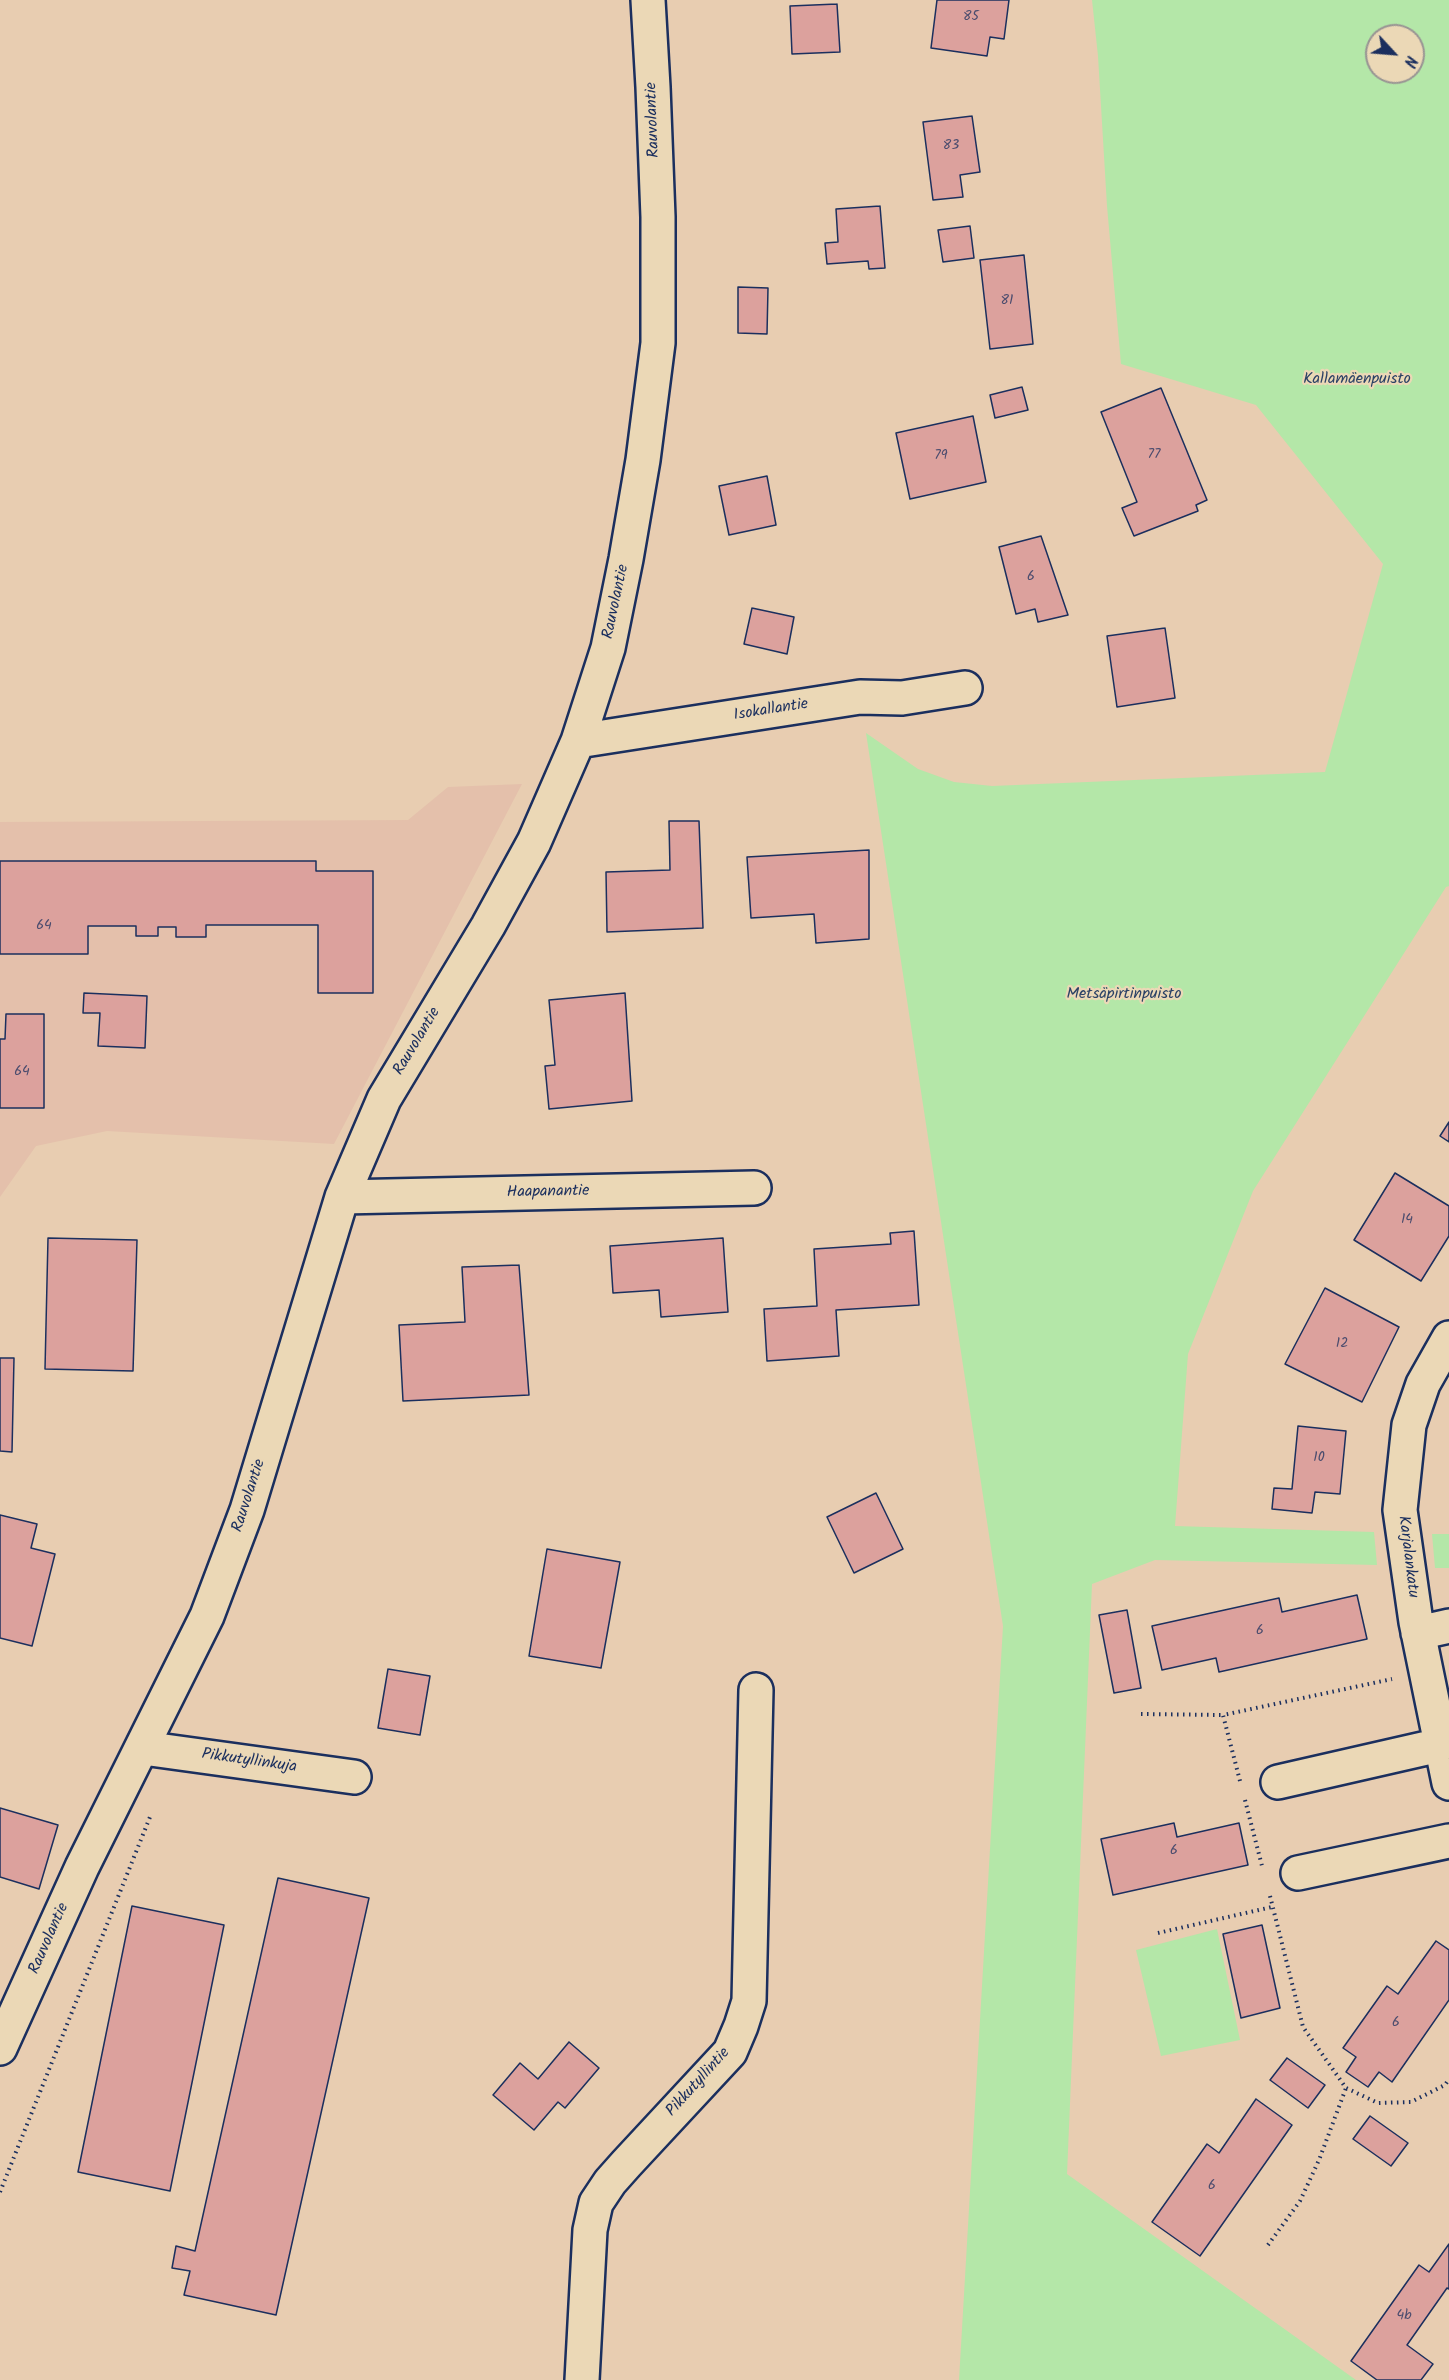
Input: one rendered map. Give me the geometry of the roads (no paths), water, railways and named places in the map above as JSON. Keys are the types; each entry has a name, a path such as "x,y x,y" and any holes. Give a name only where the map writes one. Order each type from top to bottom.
{"street":[{"name":"Rauvolantie","path":"0,2048 82,1868 207,1616 247,1510 342,1197 384,1099 494,916 534,842 578,741 608,648 643,460 658,343 658,217 648,0"},
{"name":"Isokallantie","path":"578,741 860,697 903,698 965,688"},
{"name":"Haapanantie","path":"342,1197 754,1188"},
{"name":"Karjalankatu","path":"1449,1338 1423,1384 1412,1414 1402,1474 1401,1510 1406,1563 1418,1632 1449,1783"},
{"path":"1418,1632 1449,1626"},
{"name":"Pikkutyllintie","path":"582,2380 590,2230 596,2203 610,2182 730,2052 749,2001 756,1690"},
{"path":"1278,1782 1440,1745"},
{"name":"Pikkutyllinkuja","path":"143,1748 354,1777"},
{"path":"1298,1873 1449,1841"}],"park label":[{"name":"Kallamäenpuisto","path":"1357,380"},
{"name":"Metsäpirtinpuisto","path":"1124,995"}]}
